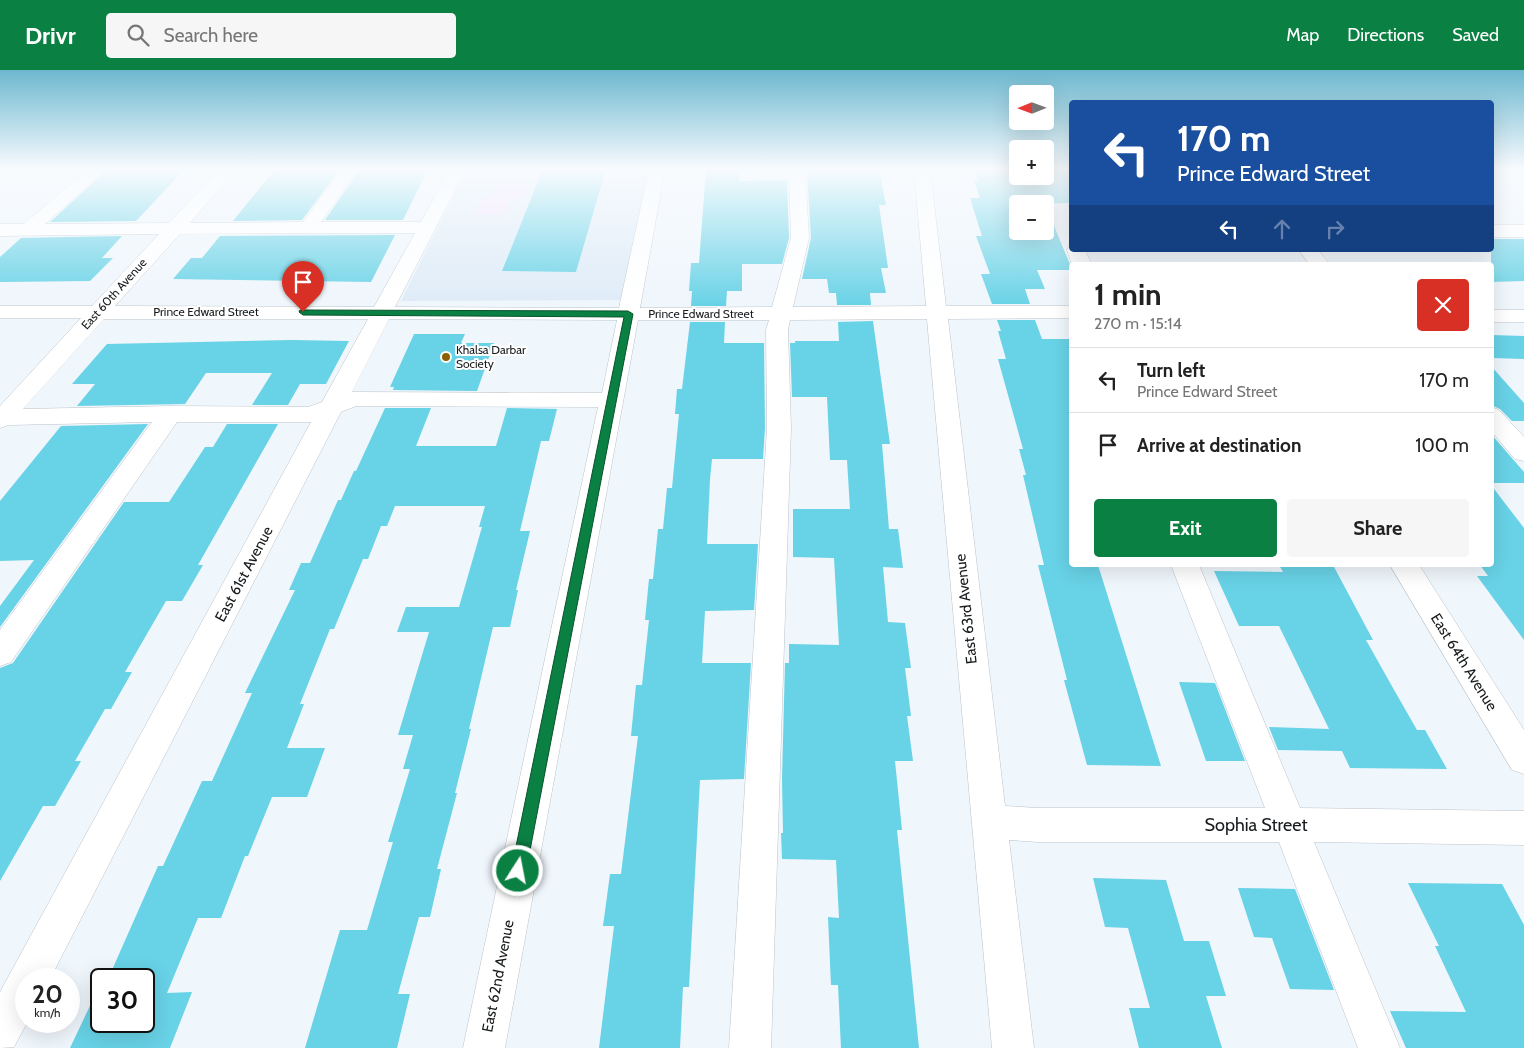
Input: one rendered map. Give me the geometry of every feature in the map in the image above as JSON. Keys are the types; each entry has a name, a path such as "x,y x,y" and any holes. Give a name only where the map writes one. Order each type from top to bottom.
{"street":[{"path":"28,230 46,215"},
{"name":"East 60th Avenue","path":"1,418 187,215"},
{"path":"308,228 318,215"},
{"name":"East 61st Avenue","path":"35,968 434,215"},
{"name":"East 62nd Avenue","path":"484,1048 648,215"},
{"path":"750,1048 779,428 777,330 800,238 799,215"},
{"name":"East 63rd Avenue","path":"926,215 1013,1048"},
{"path":"0,230 427,227"},
{"path":"1494,230 1524,231"},
{"path":"1310,252 1318,262"},
{"name":"Prince Edward Street","path":"0,312 628,314 1069,312"},
{"path":"1494,316 1524,316"},
{"path":"1,418 170,414 310,415 354,399 610,400"},
{"path":"0,653 170,414"},
{"path":"1494,418 1524,453"},
{"path":"1186,567 1379,1048"},
{"name":"East 64th Avenue","path":"1405,567 1524,759"},
{"name":"Sophia Street","path":"989,822 1038,825 1290,825 1524,828"},
{"path":"0,1033 15,1005"}],"shaded area":[{"path":"444,215 641,215 623,300 401,301"}],"building":[{"path":"58,215 142,215 136,221 50,222"},
{"path":"238,215 306,215 302,220 233,221"},
{"path":"329,215 406,215 403,220 325,220"},
{"path":"525,215 593,215 576,272 502,271"},
{"path":"703,215 788,215 789,238 782,264 742,264 742,291 727,291 726,306 691,306 692,291 689,291 691,263 699,263"},
{"path":"810,215 880,215 888,268 881,268 886,293 870,293 871,305 837,305 836,293 829,293 827,279 802,279 811,238"},
{"path":"975,215 1009,215 1009,240 1054,240 1054,226 1069,262 1069,270 1037,270 1045,289 1025,289 1030,304 992,304 981,274 990,274 976,236 982,236"},
{"path":"395,235 371,282 173,279 191,258 202,258 220,236"},
{"path":"122,236 102,258 113,258 90,281 0,282 0,257 21,238"},
{"path":"1494,239 1524,239 1524,281 1494,282 1494,262 1491,262 1491,252 1494,252"},
{"path":"997,320 1035,320 1042,339 1069,339 1069,567 1099,567 1161,766 1087,765 1064,680 1067,680 1038,565 1044,565 1023,475 1026,475 1019,449 1023,449 998,359 1006,359 998,331 1001,331"},
{"path":"873,321 890,444 882,444 889,529 898,529 903,568 883,567 888,622 905,623 911,668 905,668 911,716 907,716 913,761 895,761 902,830 897,830 919,1048 841,1048 838,985 831,985 828,917 839,918 836,860 782,859 785,663 789,663 789,644 839,645 834,558 793,557 793,509 850,509 847,460 830,460 827,397 792,397 790,343 795,343 795,341 839,341 838,322"},
{"path":"690,322 725,322 724,343 764,343 765,428 763,459 712,459 707,544 758,544 754,610 705,611 702,663 751,663 744,779 700,780 689,987 683,987 680,1048 599,1048 614,926 603,926 610,874 621,874 638,736 631,736 636,685 642,685 649,620 645,620 649,579 653,579 658,529 663,529 667,488 672,488 679,414 675,414 677,389 682,389"},
{"name":"Khalsa Darbar Society","path":"414,334 465,334 461,343 494,343 477,391 393,390 394,387 390,387"},
{"path":"1494,335 1524,336 1524,359 1494,358"},
{"path":"292,340 349,341 326,384 300,384 288,405 252,405 272,373 206,373 185,404 77,406 95,384 72,384 107,344"},
{"path":"1494,369 1524,403 1524,421 1512,421 1500,409 1494,406"},
{"path":"385,408 431,408 416,446 496,446 507,408 557,409 549,441 541,441 520,531 530,531 516,590 518,590 510,627 493,627 455,793 457,793 437,869 441,869 430,917 419,917 398,994 410,994 397,1048 305,1048 340,930 367,930 393,842 388,842 410,769 403,769 413,735 398,735 429,632 397,632 406,607 459,607 482,527 479,527 485,506 395,506 387,526 381,526 368,559 363,559 334,629 330,629 300,704 304,704 287,748 325,748 307,797 272,797 248,856 245,856 221,918 198,918 167,993 192,992 170,1048 70,1048 77,1033 80,1033 80,1027 90,1006 90,1033 155,1033 155,968 113,968 158,866 163,866 202,781 212,781 252,693 245,693 295,590 289,590 301,563 310,563 338,500 341,500 354,471 356,471"},
{"path":"148,424 0,627 0,606 34,560 0,561 0,501 61,426"},
{"path":"227,424 278,424 198,565 203,565 182,601 166,601 125,672 132,672 111,709 105,709 75,761 81,761 55,806 43,806 0,881 0,668 13,663 124,502 169,502 205,447 213,447"},
{"path":"1494,437 1524,472 1524,483 1494,483"},
{"path":"1494,489 1524,528 1524,640 1477,576 1488,576 1481,567 1494,567"},
{"path":"1280,567 1334,567 1373,640 1366,640 1417,730 1425,730 1447,769 1350,768 1342,751 1278,750 1269,727 1329,729 1279,626 1239,626 1214,571 1283,572"},
{"path":"1179,682 1215,683 1245,761 1206,761"},
{"path":"1093,878 1166,880 1184,941 1209,941 1226,996 1206,996 1222,1048 1139,1048 1129,1008 1150,1008 1128,928 1105,927"},
{"path":"1408,883 1502,884 1524,925 1524,1048 1406,1048 1390,1011 1466,1012 1435,946 1439,946"},
{"path":"1238,888 1295,889 1334,990 1290,989 1272,938 1254,937"}],"place":[{"name":"Khalsa Darbar Society","path":"446,357"}],"route":[{"path":"303,312 628,314 518,871"}]}
